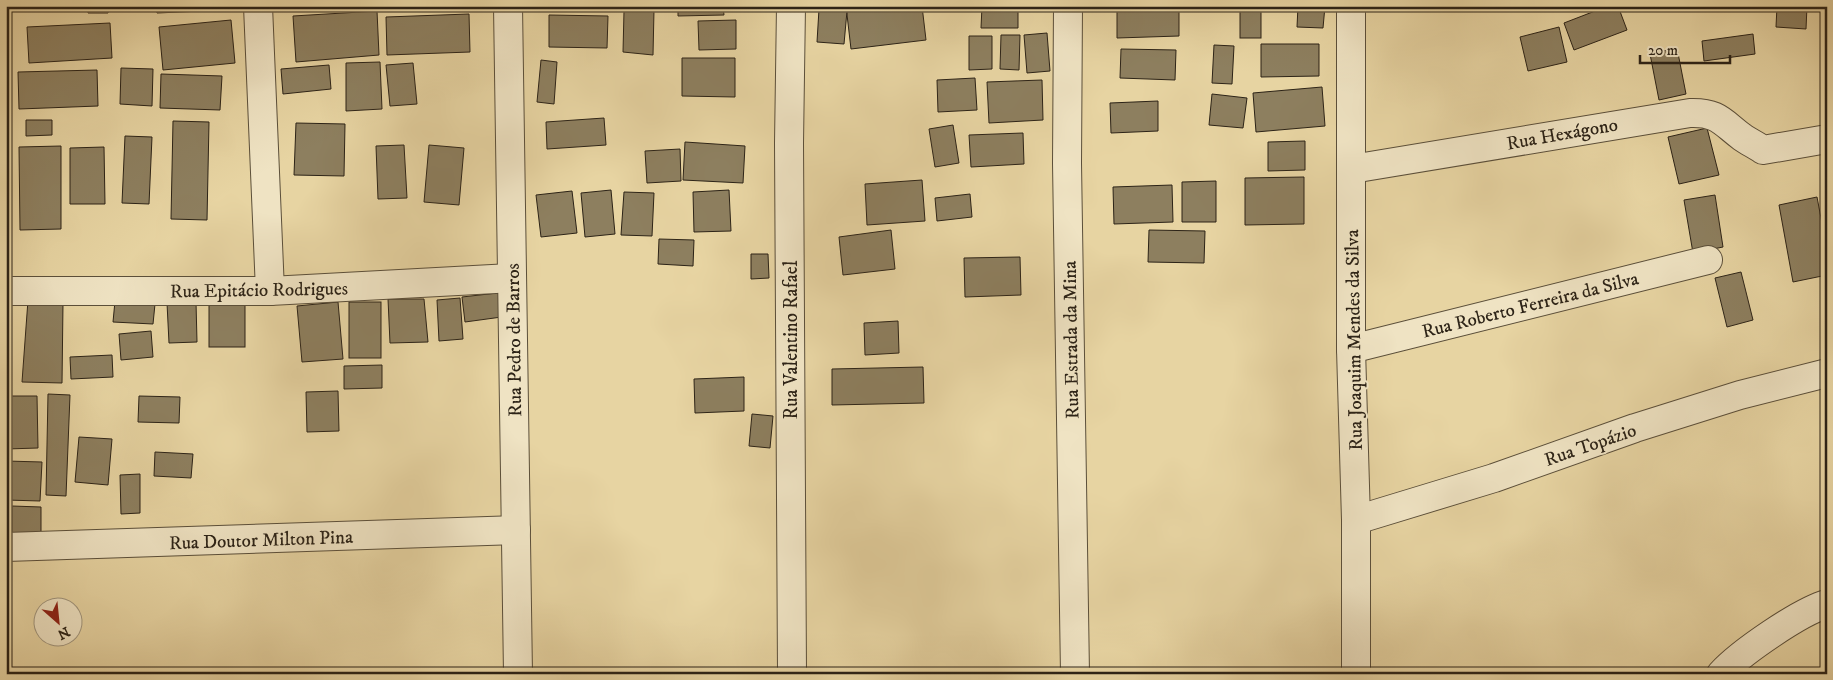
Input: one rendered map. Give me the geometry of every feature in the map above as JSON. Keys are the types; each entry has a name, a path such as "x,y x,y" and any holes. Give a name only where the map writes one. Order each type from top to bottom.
{"street":[{"path":"258,6 270,291"},
{"name":"Rua Pedro de Barros","path":"508,6 518,674"},
{"name":"Rua Valentino Rafael","path":"790,6 792,674"},
{"name":"Rua Estrada da Mina","path":"1068,6 1067,163 1075,674"},
{"name":"Rua Joaquim Mendes da Silva","path":"1351,6 1351,349 1356,520 1356,674"},
{"name":"Rua Hexágono","path":"1352,169 1651,118 1698,112 1705,112 1719,117 1742,137 1763,150 1827,139"},
{"name":"Rua Roberto Ferreira da Silva","path":"1351,349 1708,260"},
{"name":"Rua Epitácio Rodrigues","path":"6,291 270,291 512,278"},
{"name":"Rua Topázio","path":"1356,520 1494,478 1635,428 1740,395 1827,374"},
{"name":"Rua Doutor Milton Pina","path":"6,547 516,530"},
{"path":"1721,674 1732,661 1777,631 1816,606 1827,604"}],"building":[{"path":"88,6 109,6 108,13 88,13"},
{"path":"156,6 201,6 202,11 157,13"},
{"path":"307,6 344,6 344,8"},
{"path":"678,6 723,6 724,15 678,16"},
{"path":"846,6 922,6 926,40 851,49"},
{"path":"982,6 1018,6 1018,28 981,28"},
{"path":"1240,6 1261,6 1261,38 1240,38"},
{"path":"1298,6 1325,6 1323,28 1297,27"},
{"path":"1608,6 1618,6 1627,30 1574,50 1564,23"},
{"path":"1777,6 1807,6 1806,29 1776,27"},
{"path":"819,9 847,11 844,44 817,42"},
{"path":"1179,9 1179,36 1117,38 1117,11"},
{"path":"654,10 653,55 623,52 624,11"},
{"path":"377,11 379,55 296,62 293,16"},
{"path":"469,14 470,52 387,55 386,17"},
{"path":"549,15 608,16 607,48 549,47"},
{"path":"231,20 235,63 163,70 159,27"},
{"path":"736,20 736,49 699,50 698,21"},
{"path":"110,23 112,58 29,63 27,27"},
{"path":"1559,27 1567,62 1528,71 1520,37"},
{"path":"1047,33 1050,71 1027,73 1024,35"},
{"path":"1753,34 1755,54 1704,61 1702,41"},
{"path":"1001,35 1020,35 1019,70 1000,69"},
{"path":"969,36 992,36 992,69 969,70"},
{"path":"1261,44 1319,44 1319,76 1261,77"},
{"path":"1214,45 1234,46 1232,84 1212,83"},
{"path":"1677,48 1686,94 1659,100 1650,54"},
{"path":"1121,49 1176,50 1175,80 1120,78"},
{"path":"682,58 735,58 735,97 682,96"},
{"path":"541,60 557,62 554,104 537,102"},
{"path":"380,62 382,109 346,111 346,63"},
{"path":"413,63 417,104 390,106 386,65"},
{"path":"329,65 331,89 283,94 281,69"},
{"path":"121,68 153,69 152,106 120,104"},
{"path":"97,70 98,106 19,109 18,72"},
{"path":"161,74 222,76 220,110 160,108"},
{"path":"975,78 977,110 938,112 937,80"},
{"path":"1042,80 1043,120 989,123 987,82"},
{"path":"1322,87 1325,126 1256,132 1253,93"},
{"path":"1212,94 1247,98 1243,128 1209,125"},
{"path":"1158,101 1158,131 1111,133 1110,103"},
{"path":"604,118 606,145 547,149 546,122"},
{"path":"26,120 52,120 52,135 26,136"},
{"path":"173,121 209,122 207,220 171,219"},
{"path":"296,123 345,124 344,176 294,175"},
{"path":"953,125 959,163 935,167 929,129"},
{"path":"1707,128 1719,175 1679,184 1668,137"},
{"path":"1023,133 1024,164 971,167 969,135"},
{"path":"125,136 152,137 149,204 122,203"},
{"path":"1305,141 1305,170 1268,171 1268,142"},
{"path":"685,142 745,146 743,183 683,180"},
{"path":"404,145 407,198 378,199 376,146"},
{"path":"429,145 464,148 459,205 424,202"},
{"path":"61,146 61,229 20,230 19,147"},
{"path":"104,147 105,204 70,204 70,148"},
{"path":"680,149 681,181 647,183 645,151"},
{"path":"1304,177 1304,224 1245,225 1245,178"},
{"path":"922,180 925,221 867,225 865,184"},
{"path":"1216,181 1216,222 1182,222 1182,182"},
{"path":"1172,185 1173,222 1114,224 1113,187"},
{"path":"611,190 615,234 585,237 581,193"},
{"path":"729,190 731,231 694,232 693,192"},
{"path":"572,191 577,233 541,237 536,195"},
{"path":"624,192 654,193 652,236 621,235"},
{"path":"970,194 972,217 937,221 935,198"},
{"path":"1715,195 1723,247 1693,253 1684,200"},
{"path":"1817,197 1827,250 1827,275 1793,282 1779,205"},
{"path":"891,230 895,269 843,275 839,237"},
{"path":"1149,230 1205,231 1204,263 1148,262"},
{"path":"659,239 694,240 693,266 658,264"},
{"path":"751,254 768,254 769,278 751,279"},
{"path":"1020,257 1021,295 965,297 964,258"},
{"path":"1741,272 1753,320 1727,327 1715,278"},
{"path":"506,292 509,316 465,322 462,297"},
{"path":"209,297 245,297 245,347 209,347"},
{"path":"460,298 463,339 439,341 437,300"},
{"path":"388,299 424,299 428,342 390,343"},
{"path":"28,300 63,303 62,383 22,382"},
{"path":"115,301 155,304 153,324 113,322"},
{"path":"196,302 197,342 169,343 167,303"},
{"path":"338,302 343,359 302,362 297,306"},
{"path":"349,302 381,302 381,358 349,358"},
{"path":"898,321 899,353 865,355 864,323"},
{"path":"151,331 153,357 121,360 119,334"},
{"path":"112,355 113,377 71,379 70,357"},
{"path":"382,365 382,388 344,389 344,366"},
{"path":"923,367 924,403 832,405 832,369"},
{"path":"744,377 744,411 695,413 694,379"},
{"path":"338,391 339,431 307,432 306,392"},
{"path":"48,394 70,395 66,496 46,495"},
{"path":"6,396 37,396 38,448 6,449"},
{"path":"139,396 180,397 179,423 138,422"},
{"path":"752,414 773,416 770,448 749,446"},
{"path":"79,437 112,439 108,485 75,482"},
{"path":"155,452 193,454 191,478 154,476"},
{"path":"6,461 42,462 40,501 6,500"},
{"path":"140,474 140,513 121,514 120,475"},
{"path":"12,506 41,507 41,539 12,539"}]}
